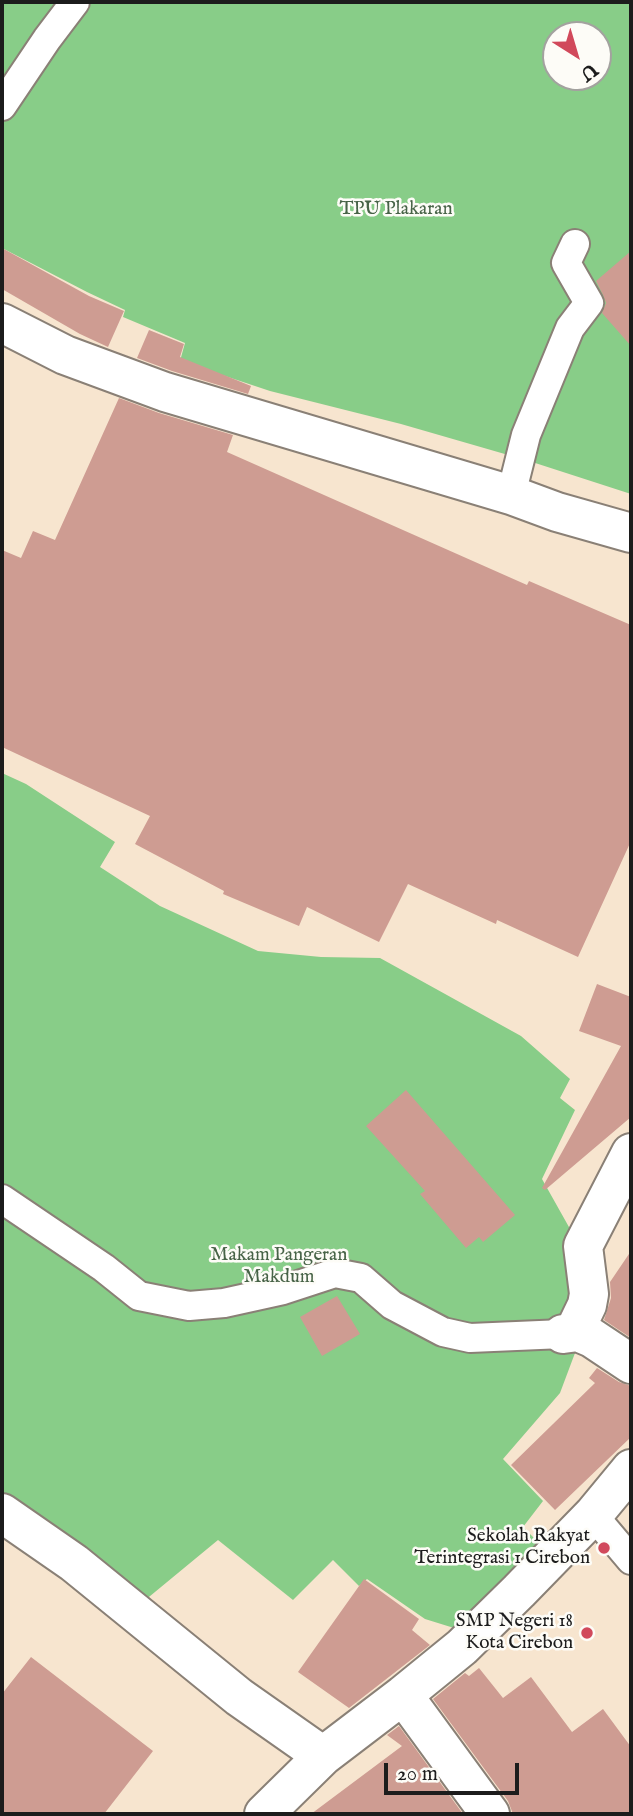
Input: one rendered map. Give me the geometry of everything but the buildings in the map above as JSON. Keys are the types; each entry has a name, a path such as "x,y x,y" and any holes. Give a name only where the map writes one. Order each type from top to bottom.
{"street":[{"path":"2,323 65,355 165,392 631,533"},
{"path":"568,1333 587,1304 589,1294 583,1246 631,1153"},
{"path":"568,1333 578,1332 592,1338 631,1364"},
{"path":"264,1814 323,1756 462,1647 593,1515 631,1469"},
{"path":"2,1513 74,1563 240,1697 323,1756"},
{"path":"403,1695 490,1814"}],"lane":[{"path":"2,106 47,38 75,2"},
{"path":"511,495 526,435 570,328 589,303 566,264 575,244"},
{"path":"2,1199 104,1268 139,1296 189,1306 223,1303 283,1290 335,1273 361,1278 392,1305 443,1332 470,1338 568,1333"},
{"path":"593,1515 631,1560"}],"green space":[{"name":"TPU Plakaran","path":"2,2 631,2 631,494 401,424 270,391 180,361 185,343 123,317 125,310 2,248"},
{"name":"Makam Pangeran Makdum","path":"2,773 26,784 115,842 100,867 160,906 258,951 321,957 380,958 521,1036 570,1079 560,1098 575,1110 542,1179 574,1236 578,1345 560,1393 503,1459 543,1501 523,1527 541,1545 454,1628 425,1619 367,1579 359,1586 333,1560 293,1600 218,1540 138,1606 2,1494"}],"place":[{"name":"Sekolah Rakyat Terintegrasi 1 Cirebon","path":"604,1548"},
{"name":"SMP Negeri 18 Kota Cirebon","path":"587,1633"}]}
